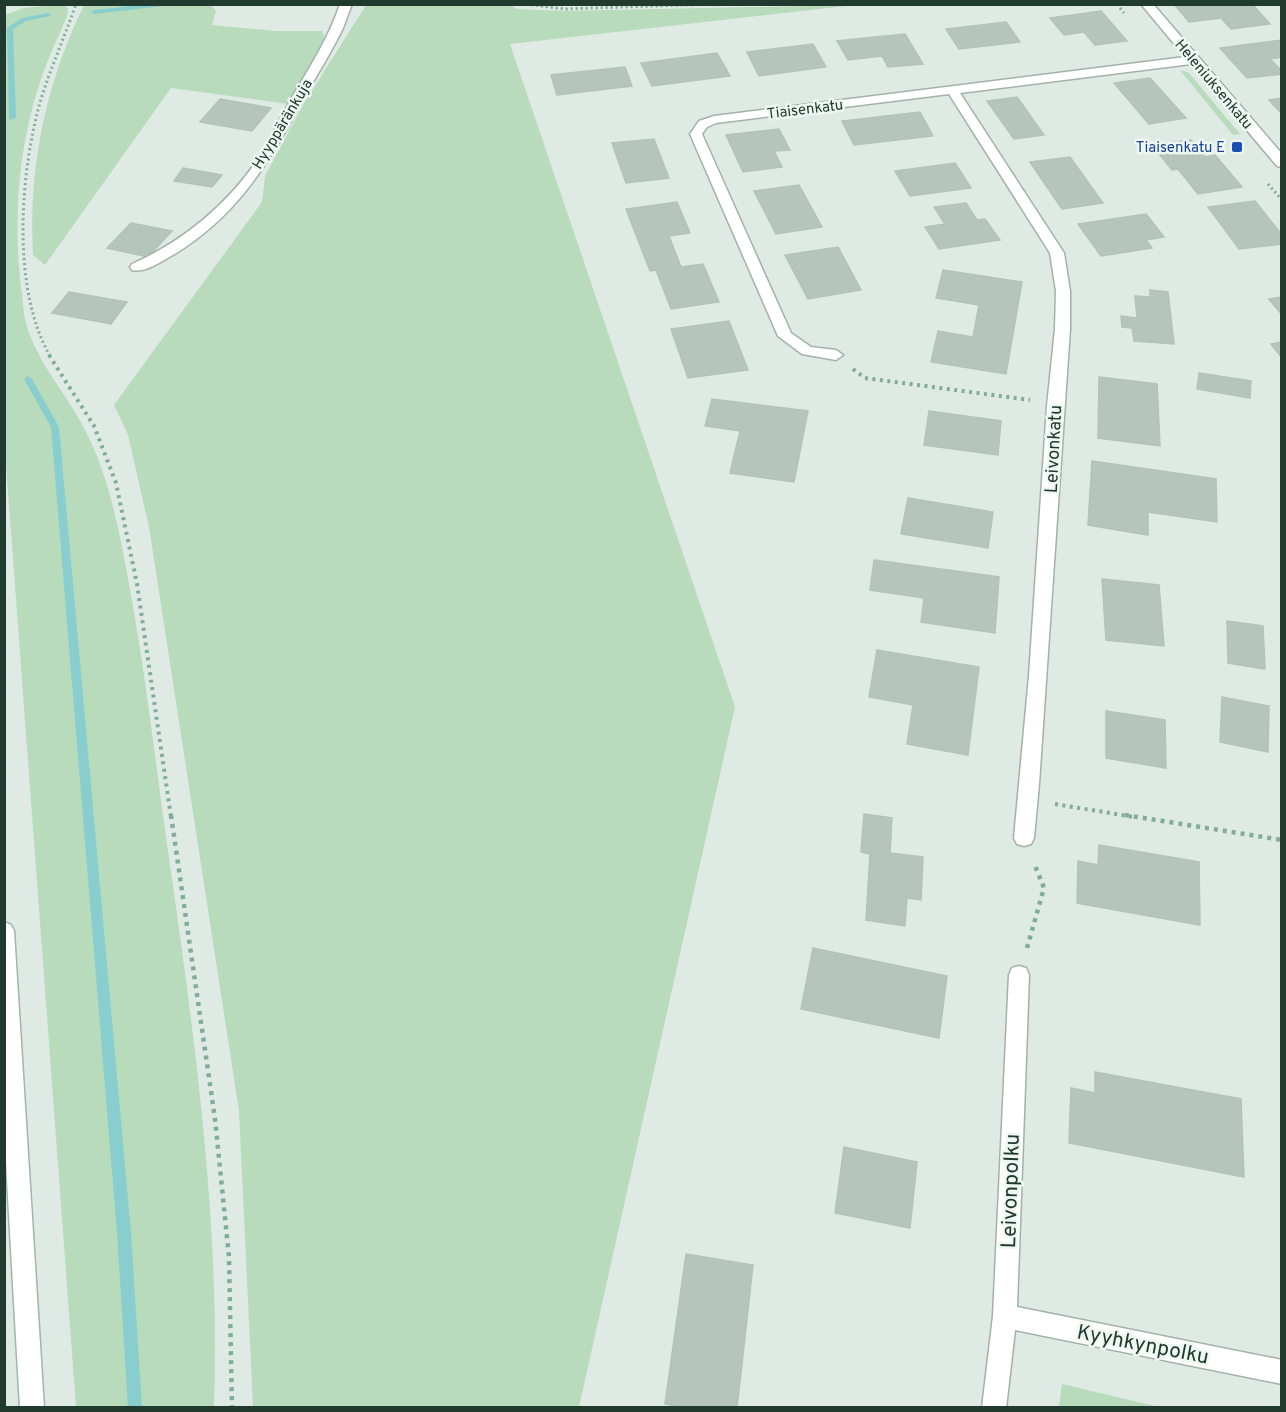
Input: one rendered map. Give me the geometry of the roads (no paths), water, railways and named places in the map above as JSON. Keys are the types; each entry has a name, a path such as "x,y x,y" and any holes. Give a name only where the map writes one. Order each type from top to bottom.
{"street":[{"name":"Hyyppäränkuja","path":"137,267 155,261 176,248 234,195 259,165 332,41 346,4"},
{"name":"Heleniuksenkatu","path":"1146,4 1281,163"},
{"name":"Tiaisenkatu","path":"836,355 807,351 785,336 696,134 704,124 714,120 1194,60"},
{"name":"Leivonkatu","path":"952,91 1057,253 1063,274 1063,311 1055,404 1048,544 1024,838"},
{"path":"4,931 32,1407"},
{"name":"Leivonpolku","path":"994,1407 1005,1316 1019,975"},
{"name":"Kyyhkynpolku","path":"1005,1316 1281,1372"}],"waterway":[{"path":"94,12 177,4"},
{"path":"12,118 10,28 24,19 48,15"},
{"path":"28,379 55,427 124,1233 135,1408"}],"place":[{"name":"Tiaisenkatu E","path":"1237,147"}]}
